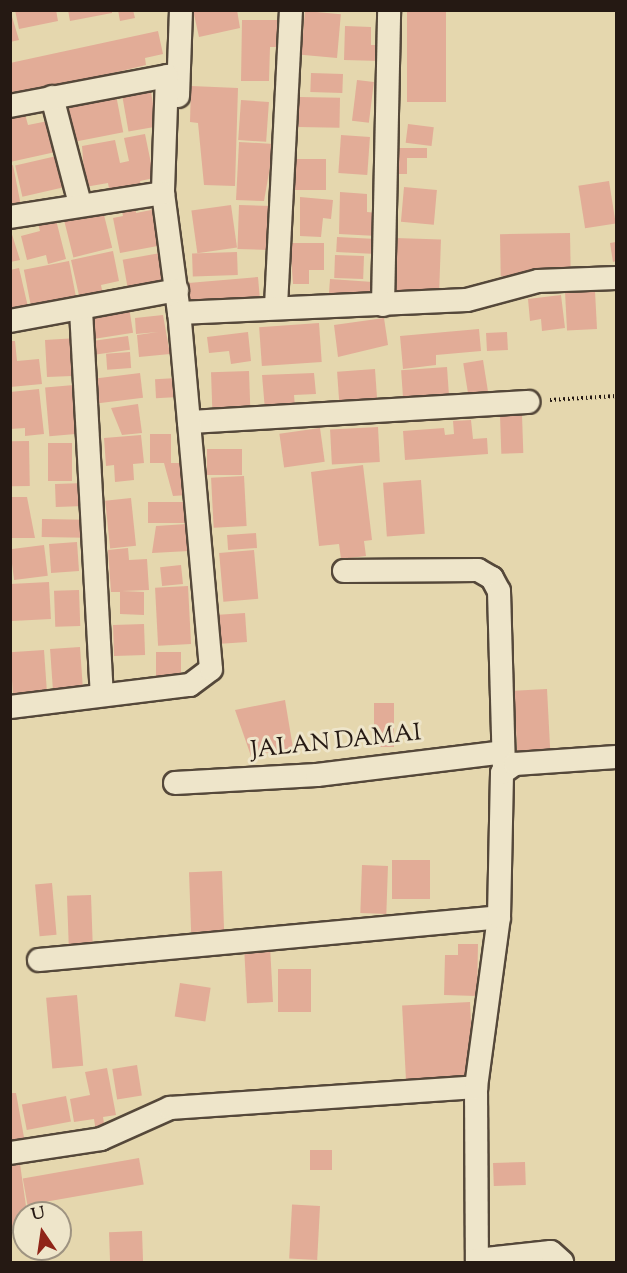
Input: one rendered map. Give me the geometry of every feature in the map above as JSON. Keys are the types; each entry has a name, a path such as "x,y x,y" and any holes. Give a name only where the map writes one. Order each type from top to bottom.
{"street":[{"path":"10,707 102,693 190,685 211,669 177,290 163,193 181,10"},
{"path":"276,306 291,10"},
{"path":"382,304 389,10"},
{"path":"10,106 173,77"},
{"path":"173,77 175,174"},
{"path":"52,97 80,204"},
{"path":"10,217 80,204 163,193"},
{"path":"179,313 276,306 467,300 538,282 616,278"},
{"path":"10,321 81,310 177,290"},
{"path":"81,310 102,693"},
{"path":"189,422 528,402"},
{"path":"344,571 478,570 492,578 500,591 503,760 499,917 476,1087 468,1262 551,1252 562,1263"},
{"name":"JALAN DAMAI","path":"175,783 317,775 503,760 616,757"},
{"path":"39,960 499,917"},
{"path":"10,1152 101,1139 170,1108 476,1087"}],"path":[{"path":"528,402 616,396"}],"building":[{"path":"10,10 19,40 10,42"},
{"path":"15,10 56,10 58,21 19,29"},
{"path":"68,10 112,10 112,13 70,21"},
{"path":"118,10 133,10 135,18 120,21"},
{"path":"193,10 237,10 240,28 199,37"},
{"path":"407,10 446,10 446,102 407,102"},
{"path":"305,11 341,14 337,58 301,55"},
{"path":"242,20 282,20 281,47 270,47 269,81 241,81"},
{"path":"345,26 371,27 371,45 381,45 381,61 344,60"},
{"path":"158,31 163,54 145,58 146,65 10,98 10,63"},
{"path":"311,73 343,74 342,93 310,92"},
{"path":"357,80 374,82 369,123 352,121"},
{"path":"191,86 238,88 235,186 204,185 198,123 190,122"},
{"path":"151,92 157,126 129,132 122,97"},
{"path":"116,95 123,132 72,142 65,105"},
{"path":"299,97 340,98 339,128 298,127"},
{"path":"241,100 269,102 266,142 238,140"},
{"path":"25,114 28,125 53,120 60,151 10,162 10,117"},
{"path":"408,124 434,127 431,146 406,143"},
{"path":"145,134 154,178 140,181 141,188 110,194 108,183 85,187 82,146 115,140 120,163 129,161 124,138"},
{"path":"341,135 370,137 367,175 338,173"},
{"path":"239,142 274,144 264,201 236,200"},
{"path":"398,148 427,148 427,158 407,158 407,174 397,174"},
{"path":"61,155 68,186 22,197 15,166"},
{"path":"293,159 326,159 326,190 293,190"},
{"path":"13,165 21,206 10,208 10,166"},
{"path":"609,181 616,223 585,228 578,186"},
{"path":"404,187 437,190 434,225 401,222"},
{"path":"340,192 367,194 367,212 378,213 377,236 339,234"},
{"path":"300,197 333,200 331,219 323,218 321,237 300,236"},
{"path":"135,204 136,213 156,209 163,245 120,253 113,218 123,216 121,207"},
{"path":"231,205 237,248 197,253 191,211"},
{"path":"239,205 271,206 269,250 237,249"},
{"path":"102,207 112,248 73,257 63,217"},
{"path":"55,216 66,259 48,264 46,255 27,260 21,236 40,231 37,220"},
{"path":"10,228 20,260 10,262"},
{"path":"570,233 571,275 501,276 500,234"},
{"path":"337,237 372,239 371,254 336,252"},
{"path":"395,238 441,240 439,297 393,295"},
{"path":"616,242 616,261 613,262 610,243"},
{"path":"290,243 324,243 324,270 309,270 309,284 293,284"},
{"path":"113,251 119,281 101,285 103,295 80,300 71,260"},
{"path":"166,252 171,281 128,288 123,260"},
{"path":"237,252 238,275 193,277 192,254"},
{"path":"335,255 364,256 363,279 334,278"},
{"path":"69,261 76,297 31,306 24,270"},
{"path":"19,268 28,307 10,311 10,270"},
{"path":"258,277 260,301 190,307 188,283"},
{"path":"330,279 373,282 372,300 329,297"},
{"path":"595,291 597,329 567,331 565,293"},
{"path":"561,295 565,328 542,331 541,319 530,321 528,299"},
{"path":"129,307 133,333 94,339 89,313"},
{"path":"163,315 170,354 139,357 137,335 158,332 136,334 135,318"},
{"path":"384,318 388,345 338,357 334,325"},
{"path":"319,323 322,362 262,366 259,327"},
{"path":"479,329 481,351 436,355 436,365 403,369 400,336"},
{"path":"248,332 251,361 231,364 229,351 209,353 207,337"},
{"path":"507,332 508,350 487,351 486,333"},
{"path":"128,336 130,350 94,355 92,341"},
{"path":"78,338 72,376 47,377 45,340"},
{"path":"10,341 15,341 17,361 39,359 42,384 10,387"},
{"path":"130,352 131,368 107,370 106,354"},
{"path":"483,360 489,400 470,403 463,363"},
{"path":"447,367 449,398 403,401 401,370"},
{"path":"375,369 377,398 339,401 337,372"},
{"path":"249,371 250,407 212,408 211,372"},
{"path":"140,373 143,398 96,404 93,379"},
{"path":"314,373 316,394 294,395 295,407 265,410 262,375"},
{"path":"177,378 178,397 156,398 155,379"},
{"path":"74,385 78,434 49,436 45,388"},
{"path":"39,389 44,434 25,436 25,428 10,429 10,392"},
{"path":"138,404 142,433 122,435 111,408"},
{"path":"522,415 523,453 501,454 500,416"},
{"path":"471,420 473,439 487,438 488,454 405,460 403,431 444,428 445,435 454,434 453,421"},
{"path":"378,427 380,462 332,464 330,430"},
{"path":"320,428 325,462 284,467 279,434"},
{"path":"150,434 171,434 171,463 187,463 187,495 173,496 164,463 150,463"},
{"path":"141,435 144,463 133,464 134,480 115,482 114,465 106,466 104,438"},
{"path":"10,441 29,441 30,486 11,486"},
{"path":"48,443 72,443 72,481 48,481"},
{"path":"207,449 242,449 242,475 207,475"},
{"path":"363,465 372,540 364,541 366,556 341,559 339,544 319,546 311,472"},
{"path":"244,476 247,526 214,528 211,478"},
{"path":"421,480 425,534 387,537 383,483"},
{"path":"84,483 85,506 56,507 55,484"},
{"path":"10,497 27,497 35,538 10,538"},
{"path":"131,498 136,546 110,548 105,501"},
{"path":"148,502 188,502 188,523 148,523"},
{"path":"42,519 84,520 84,538 42,537"},
{"path":"187,524 189,551 152,553 156,526"},
{"path":"256,533 257,548 228,550 227,535"},
{"path":"77,542 79,571 51,573 49,544"},
{"path":"44,545 48,576 14,580 10,549"},
{"path":"128,548 129,560 147,559 149,590 122,591 144,592 144,615 120,614 120,592 111,592 108,550"},
{"path":"254,550 258,599 223,602 219,553"},
{"path":"181,565 183,584 162,586 160,567"},
{"path":"49,582 51,619 12,621 10,584"},
{"path":"188,586 191,644 158,646 155,588"},
{"path":"79,590 80,626 55,627 54,591"},
{"path":"245,613 247,642 217,644 215,615"},
{"path":"144,624 145,655 114,656 113,625"},
{"path":"80,647 83,688 53,690 50,649"},
{"path":"44,650 47,698 13,700 10,652"},
{"path":"156,652 181,652 181,676 156,676"},
{"path":"547,689 550,752 517,754 514,691"},
{"path":"285,700 293,748 251,756 235,710"},
{"path":"374,703 394,703 394,747 374,747"},
{"path":"392,860 430,860 430,899 392,899"},
{"path":"362,865 388,866 386,914 360,913"},
{"path":"222,871 224,931 191,932 189,872"},
{"path":"52,883 57,935 40,936 35,884"},
{"path":"91,895 93,945 69,946 67,896"},
{"path":"458,944 478,944 477,996 444,995 445,955 458,955"},
{"path":"270,945 273,1002 247,1003 244,946"},
{"path":"278,969 311,969 311,1012 278,1012"},
{"path":"180,983 211,988 205,1021 175,1017"},
{"path":"77,995 83,1066 52,1068 46,998"},
{"path":"470,1002 474,1076 406,1079 402,1006"},
{"path":"137,1065 142,1096 117,1100 112,1069"},
{"path":"107,1068 116,1115 103,1117 105,1130 96,1132 94,1119 74,1122 70,1099 90,1095 85,1072"},
{"path":"10,1093 16,1093 25,1143 10,1145"},
{"path":"66,1096 71,1122 27,1130 22,1105"},
{"path":"310,1150 332,1150 332,1170 310,1170"},
{"path":"139,1158 144,1185 51,1201 27,1201 23,1178"},
{"path":"525,1162 526,1185 494,1186 493,1163"},
{"path":"20,1164 25,1201 12,1201 12,1228 10,1228 10,1166"},
{"path":"292,1205 320,1206 317,1260 289,1258"},
{"path":"142,1231 143,1262 110,1262 109,1232"}]}
